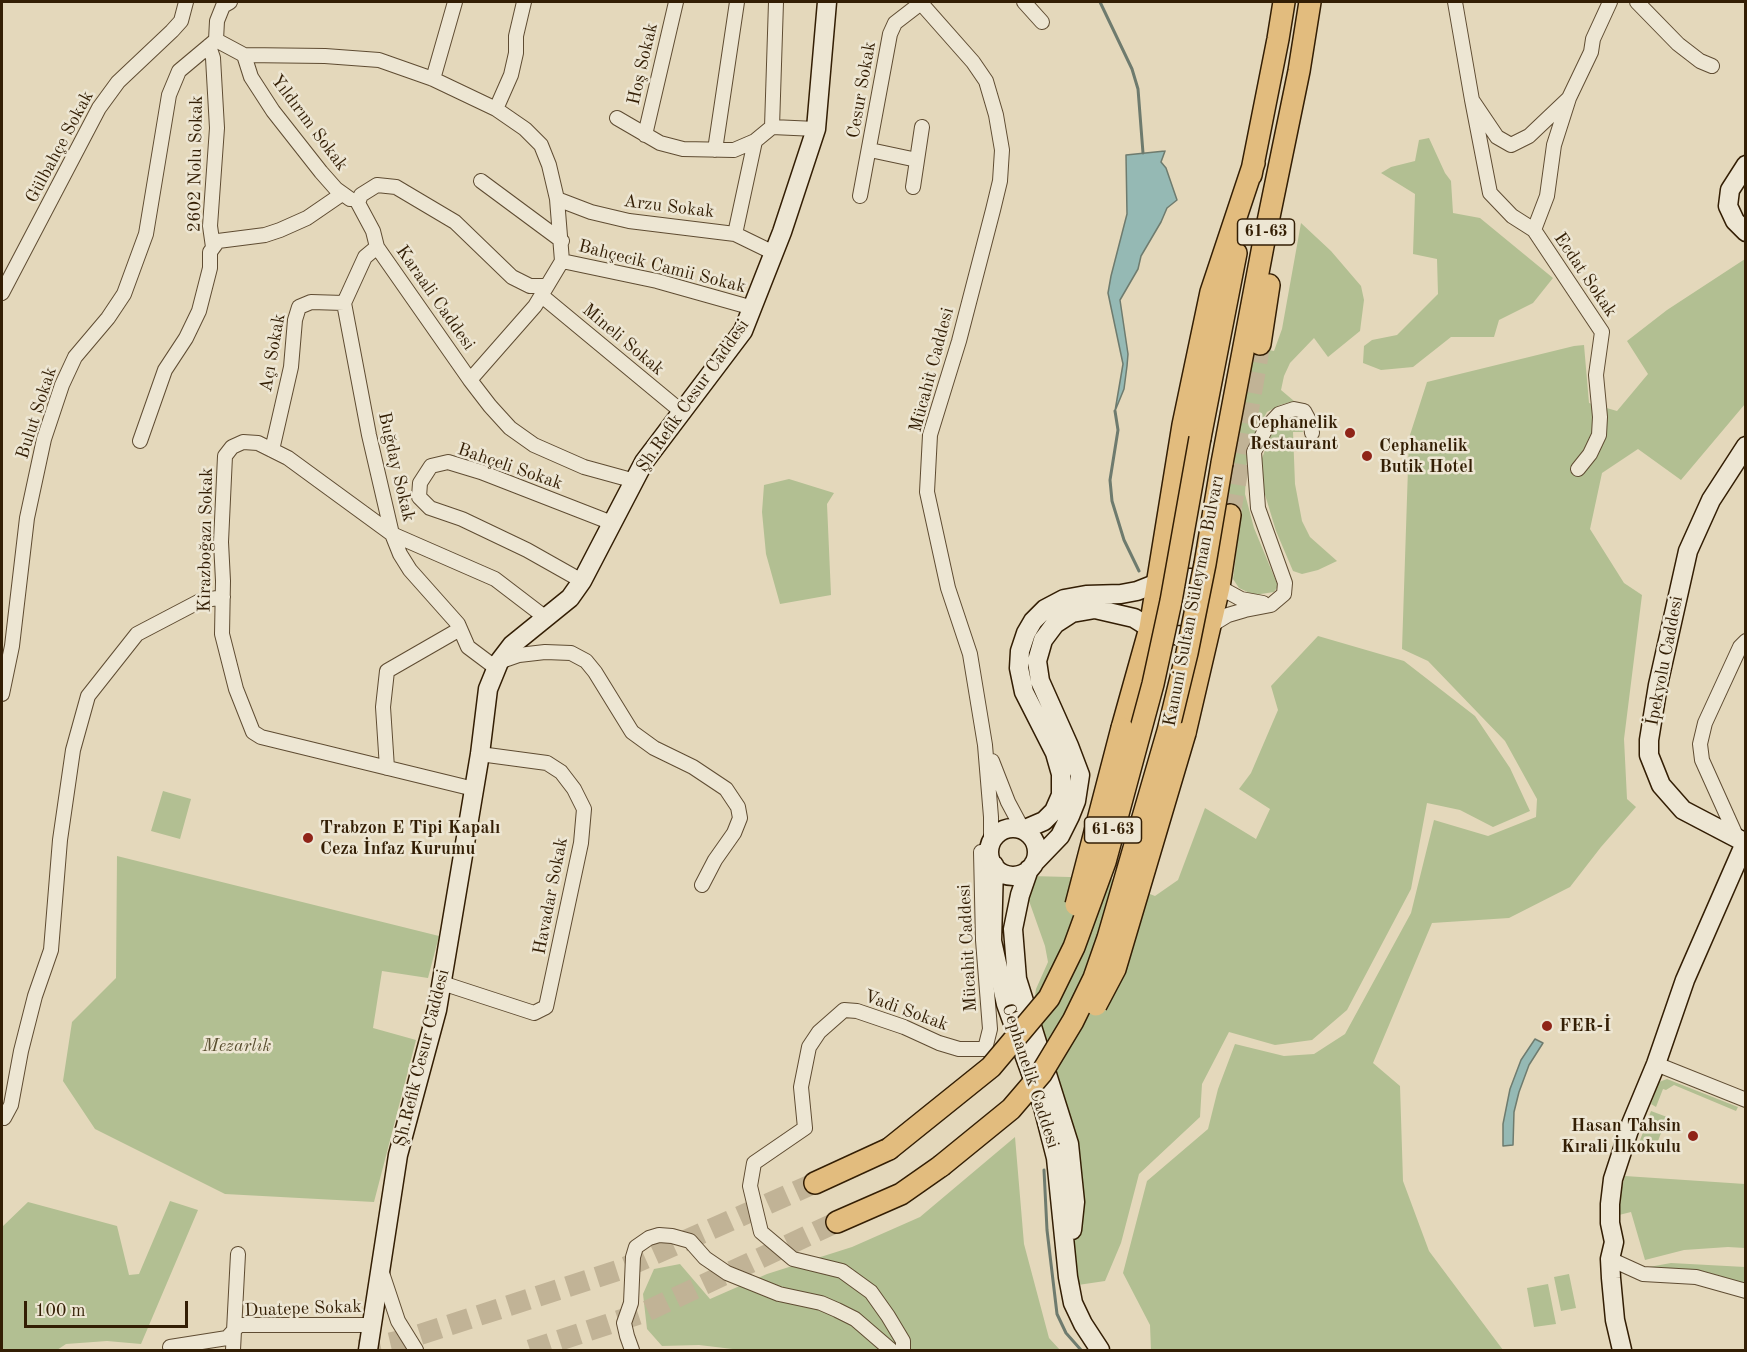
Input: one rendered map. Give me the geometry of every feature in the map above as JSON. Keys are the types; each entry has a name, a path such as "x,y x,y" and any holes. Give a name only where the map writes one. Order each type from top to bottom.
{"main road":[{"name":"Kanuni Sultan Süleyman Bulvarı","path":"815,1183 889,1149 991,1067 1049,998 1074,947 1105,862 1153,684 1171,601 1284,2"},
{"name":"Kanuni Sultan Süleyman Bulvarı","path":"837,1222 901,1194 942,1166 1011,1109 1041,1074 1073,1021 1094,978 1108,938 1179,687 1205,564 1222,463 1299,71 1310,2"},
{"name":"61-63","path":"1260,344 1275,244 1282,152"},
{"name":"61-63","path":"940,1108 990,1056 1038,992 1063,948 1150,628 1183,425 1211,292 1254,163"},
{"name":"61-63","path":"972,1141 1006,1126 1033,1106 1076,1043 1115,969 1185,733 1219,586 1230,515"}],"street":[{"name":"Gülbahçe Sokak","path":"2,292 99,108 118,82 181,21 186,2"},
{"path":"230,2 223,6 213,43 244,55 325,56 378,60 434,79 496,110 525,129 541,145 549,165 557,199 562,261 544,291 508,339 470,380"},
{"path":"434,79 455,2"},
{"path":"496,110 511,75 516,53 516,36 524,2"},
{"name":"Hoş Sokak","path":"645,135 676,2"},
{"path":"715,150 737,2"},
{"path":"772,127 776,2"},
{"name":"Şh.Refik Cesur Caddesi","path":"368,1350 382,1273 398,1155 437,1010 442,983 480,754 488,689 498,665 512,645 570,598 582,581 644,462 743,331 774,253 816,129 827,2"},
{"name":"Cesur Sokak","path":"860,196 890,34 895,23 921,2"},
{"name":"Mücahit Caddesi","path":"921,2 973,62 986,81 996,115 1002,150 1000,181 993,210 959,341 930,435 927,492 948,588 970,654 985,745 991,817 991,853 981,852 983,940 990,1029 985,1049"},
{"path":"1024,2 1042,22"},
{"path":"1455,2 1490,193 1512,216 1534,230"},
{"name":"Ecdat Sokak","path":"1578,469 1590,454 1599,435 1600,417 1596,375 1602,332 1534,230 1547,196 1554,145 1569,98 1591,52 1593,39 1610,2"},
{"path":"1637,2 1678,44 1700,61 1712,66"},
{"name":"2602 Nolu Sokak","path":"140,441 165,370 186,338 199,311 210,268 210,252 213,247 210,226 217,128 213,43"},
{"name":"Bulut Sokak","path":"2,694 12,646 27,518 44,439 62,385 75,357 108,318 124,294 146,234 169,94 179,71 213,43"},
{"name":"Yıldırım Sokak","path":"244,55 251,77 273,111 321,172 342,194 358,203"},
{"path":"1472,100 1497,137 1511,145 1529,136 1569,98"},
{"path":"617,118 660,143 683,149 734,150 754,141 772,127 816,129"},
{"path":"913,187 922,127"},
{"path":"735,234 754,141"},
{"path":"870,150 917,160"},
{"path":"1746,165 1730,190 1728,206 1735,221 1746,232"},
{"path":"481,181 562,241"},
{"path":"358,203 362,195 377,185 396,187 455,222 512,277 544,291"},
{"path":"213,247 218,242 265,235 280,230 308,218 342,194"},
{"name":"Arzu Sokak","path":"557,199 591,212 629,221 735,234 774,253"},
{"name":"Karaali Caddesi","path":"358,203 373,231 377,247 470,380 510,428 534,445 584,467 634,481"},
{"path":"344,303 365,257 377,247"},
{"name":"Bahçecik Camii Sokak","path":"562,261 657,281 753,308"},
{"name":"Mineli Sokak","path":"544,291 682,412"},
{"name":"Açı Sokak","path":"272,450 291,367 295,320 299,307 311,302 344,303"},
{"name":"Buğday Sokak","path":"344,303 367,424 392,534 400,554 410,570 460,629 468,646 498,665"},
{"path":"1271,605 1241,599 1219,586 1191,578 1170,578 1137,591 1064,599 1045,609 1033,621 1020,651 1019,669 1024,692 1055,753 1061,774 1060,795 1054,811 1044,821 1023,830 1008,828 995,837 991,853 1006,874 1014,875 1032,866 1060,836 1076,801 1080,775 1070,746 1040,681 1037,661 1043,640 1055,624 1072,613 1095,609 1134,618 1150,628 1172,635 1196,636 1228,615 1271,605 1284,594 1285,582 1258,508 1254,452 1266,428 1280,414 1294,409 1304,411 1311,424 1312,433"},
{"name":"Kirazboğazı Sokak","path":"474,789 261,737 253,732 236,689 222,634 221,542 225,456 232,447 243,442 258,443 288,458 392,534 495,579 546,618"},
{"name":"İpekyolu Caddesi","path":"1743,842 1683,810 1661,785 1649,755 1658,685 1688,551 1711,500 1746,446"},
{"name":"Bahçeli Sokak","path":"582,581 527,550 462,519 430,508 419,497 420,483 431,466 448,462 482,472 612,523"},
{"path":"2,1117 4,1118 11,1105 21,1051 35,996 51,950 60,840 73,750 88,696 137,634 200,601 223,597"},
{"path":"387,768 383,707 387,671 460,629"},
{"path":"1622,1350 1615,1320 1610,1260 1614,1242 1610,1223 1613,1179 1631,1124 1656,1064 1684,980 1743,842 1702,760 1700,744 1705,723 1740,647 1746,641"},
{"path":"498,665 519,655 545,652 571,653 586,661 632,732 654,748 693,767 726,789 738,807 740,818 734,833 715,860 702,885"},
{"path":"985,745 1008,802 1023,830 1035,840 1037,856 1020,894 1013,929 1017,979 1069,1144 1075,1202 1068,1276"},
{"name":"Havadar Sokak","path":"442,983 534,1013 546,1007 581,843 584,809 574,789 561,772 548,763 480,754"},
{"name":"Cephanelik Caddesi","path":"991,853 992,941 1006,1004 1043,1107 1056,1158 1068,1276 1073,1303 1087,1331 1100,1350"},
{"name":"Vadi Sokak","path":"903,1350 903,1341 871,1292 842,1271 793,1259 761,1232 750,1186 754,1163 805,1128 801,1087 809,1047 819,1032 844,1010 857,1011 959,1049 985,1049"},
{"path":"1656,1064 1746,1100"},
{"path":"632,1350 624,1323 631,1303 633,1257 636,1247 649,1238 659,1235 690,1241 705,1258 727,1273 779,1294 821,1303 837,1310 855,1319 891,1350"},
{"name":"Duatepe Sokak","path":"233,1350 238,1254"},
{"path":"1610,1260 1643,1274 1696,1277 1746,1291"},
{"path":"382,1273 398,1321 416,1350"},
{"name":"Duatepe Sokak","path":"170,1347 226,1338 239,1325 372,1325"}],"green space":[{"path":"1429,138 1451,181 1453,213 1480,218 1553,278 1533,303 1499,320 1494,337 1451,337 1413,367 1381,370 1363,363 1364,346 1372,340 1397,335 1438,294 1437,259 1413,254 1415,194 1381,173 1391,167 1415,161 1419,140"},
{"path":"1301,223 1331,251 1361,286 1364,300 1360,331 1328,357 1314,338 1290,363 1281,390 1294,401 1267,412 1253,437 1247,456 1245,494 1254,528 1278,586 1274,592 1254,595 1239,588 1233,579 1242,507 1225,503 1253,347 1274,351 1282,329"},
{"path":"1745,259 1745,404 1681,480 1638,449 1602,473 1590,529 1624,583 1642,595 1624,739 1627,799 1636,807 1570,887 1509,918 1432,923 1373,1063 1400,1086 1403,1181 1429,1251 1503,1350 1151,1350 1150,1325 1123,1273 1147,1181 1208,1129 1218,1089 1235,1044 1284,1056 1314,1054 1345,1034 1411,913 1434,820 1488,836 1536,817 1537,799 1505,741 1428,661 1402,649 1409,438 1427,382 1584,345 1589,403 1617,411 1648,374 1627,341 1667,310"},
{"path":"1289,417 1297,417 1303,432 1293,432 1295,484 1302,521 1310,537 1337,561 1318,570 1302,574 1293,571 1276,531 1263,488 1261,461 1271,434 1279,423"},
{"path":"789,479 834,493 827,504 831,595 780,604 766,554 762,512 764,485"},
{"path":"1318,636 1404,661 1475,716 1510,768 1530,811 1493,827 1460,810 1427,803 1411,889 1347,1010 1312,1040 1275,1045 1229,1032 1202,1084 1200,1117 1139,1174 1121,1243 1105,1281 1078,1285 1030,1032 1036,989 1048,962 1045,946 1028,898 1030,876 1108,878 1155,896 1178,880 1205,808 1256,839 1270,809 1239,789 1251,773 1278,710 1271,686"},
{"path":"163,791 191,799 180,839 151,831"},
{"name":"Mezarlık","path":"117,856 439,936 428,978 382,971 373,1028 416,1040 374,1202 225,1194 95,1129 63,1081 72,1022 116,978"},
{"path":"1667,1079 1738,1107 1736,1111 1674,1085 1666,1090 1663,1089 1656,1107 1651,1104 1659,1082"},
{"path":"1651,1111 1667,1117 1655,1149 1639,1143"},
{"path":"1015,1137 1024,1244 1049,1338 1060,1350 741,1350 699,1345 662,1346 647,1329 643,1294 654,1269 680,1264 710,1299 767,1274 852,1247 920,1217"},
{"path":"1625,1176 1745,1184 1745,1248 1684,1250 1645,1260 1631,1212 1619,1215 1619,1199"},
{"path":"170,1201 198,1210 141,1344 107,1341 66,1344 57,1350 2,1350 2,1227 28,1202 117,1226 129,1275 139,1274"},
{"path":"1671,1263 1745,1267 1745,1284 1700,1270 1649,1267"},
{"path":"1569,1274 1576,1308 1561,1311 1554,1277"},
{"path":"1548,1284 1556,1324 1534,1327 1527,1288"}],"water":[{"path":"1165,151 1161,162 1166,168 1177,200 1167,208 1141,256 1138,269 1120,300 1128,354 1124,389 1115,411 1123,364 1108,293 1127,214 1126,155"},
{"path":"1535,1039 1543,1043 1529,1065 1519,1092 1514,1112 1513,1145 1503,1146 1503,1124 1510,1089 1521,1060"}],"waterway":[{"path":"1100,2 1132,69 1138,89 1143,153"},
{"path":"1115,411 1118,430 1110,480 1112,501 1124,540 1139,571"},
{"path":"1044,1170 1047,1230 1057,1314 1066,1333 1081,1350"}],"tunnel":[{"path":"1230,515 1260,344"},
{"path":"360,1350 403,1340 619,1270 815,1183"},
{"path":"530,1350 645,1312 837,1222"}],"place":[{"name":"Cephanelik Restaurant","path":"1350,433"},
{"name":"Cephanelik Butik Hotel","path":"1367,456"},
{"name":"Trabzon E Tipi Kapalı Ceza İnfaz Kurumu","path":"308,838"},
{"name":"FER-İ","path":"1547,1026"},
{"name":"Hasan Tahsin Kırali İlkokulu","path":"1693,1136"}]}
